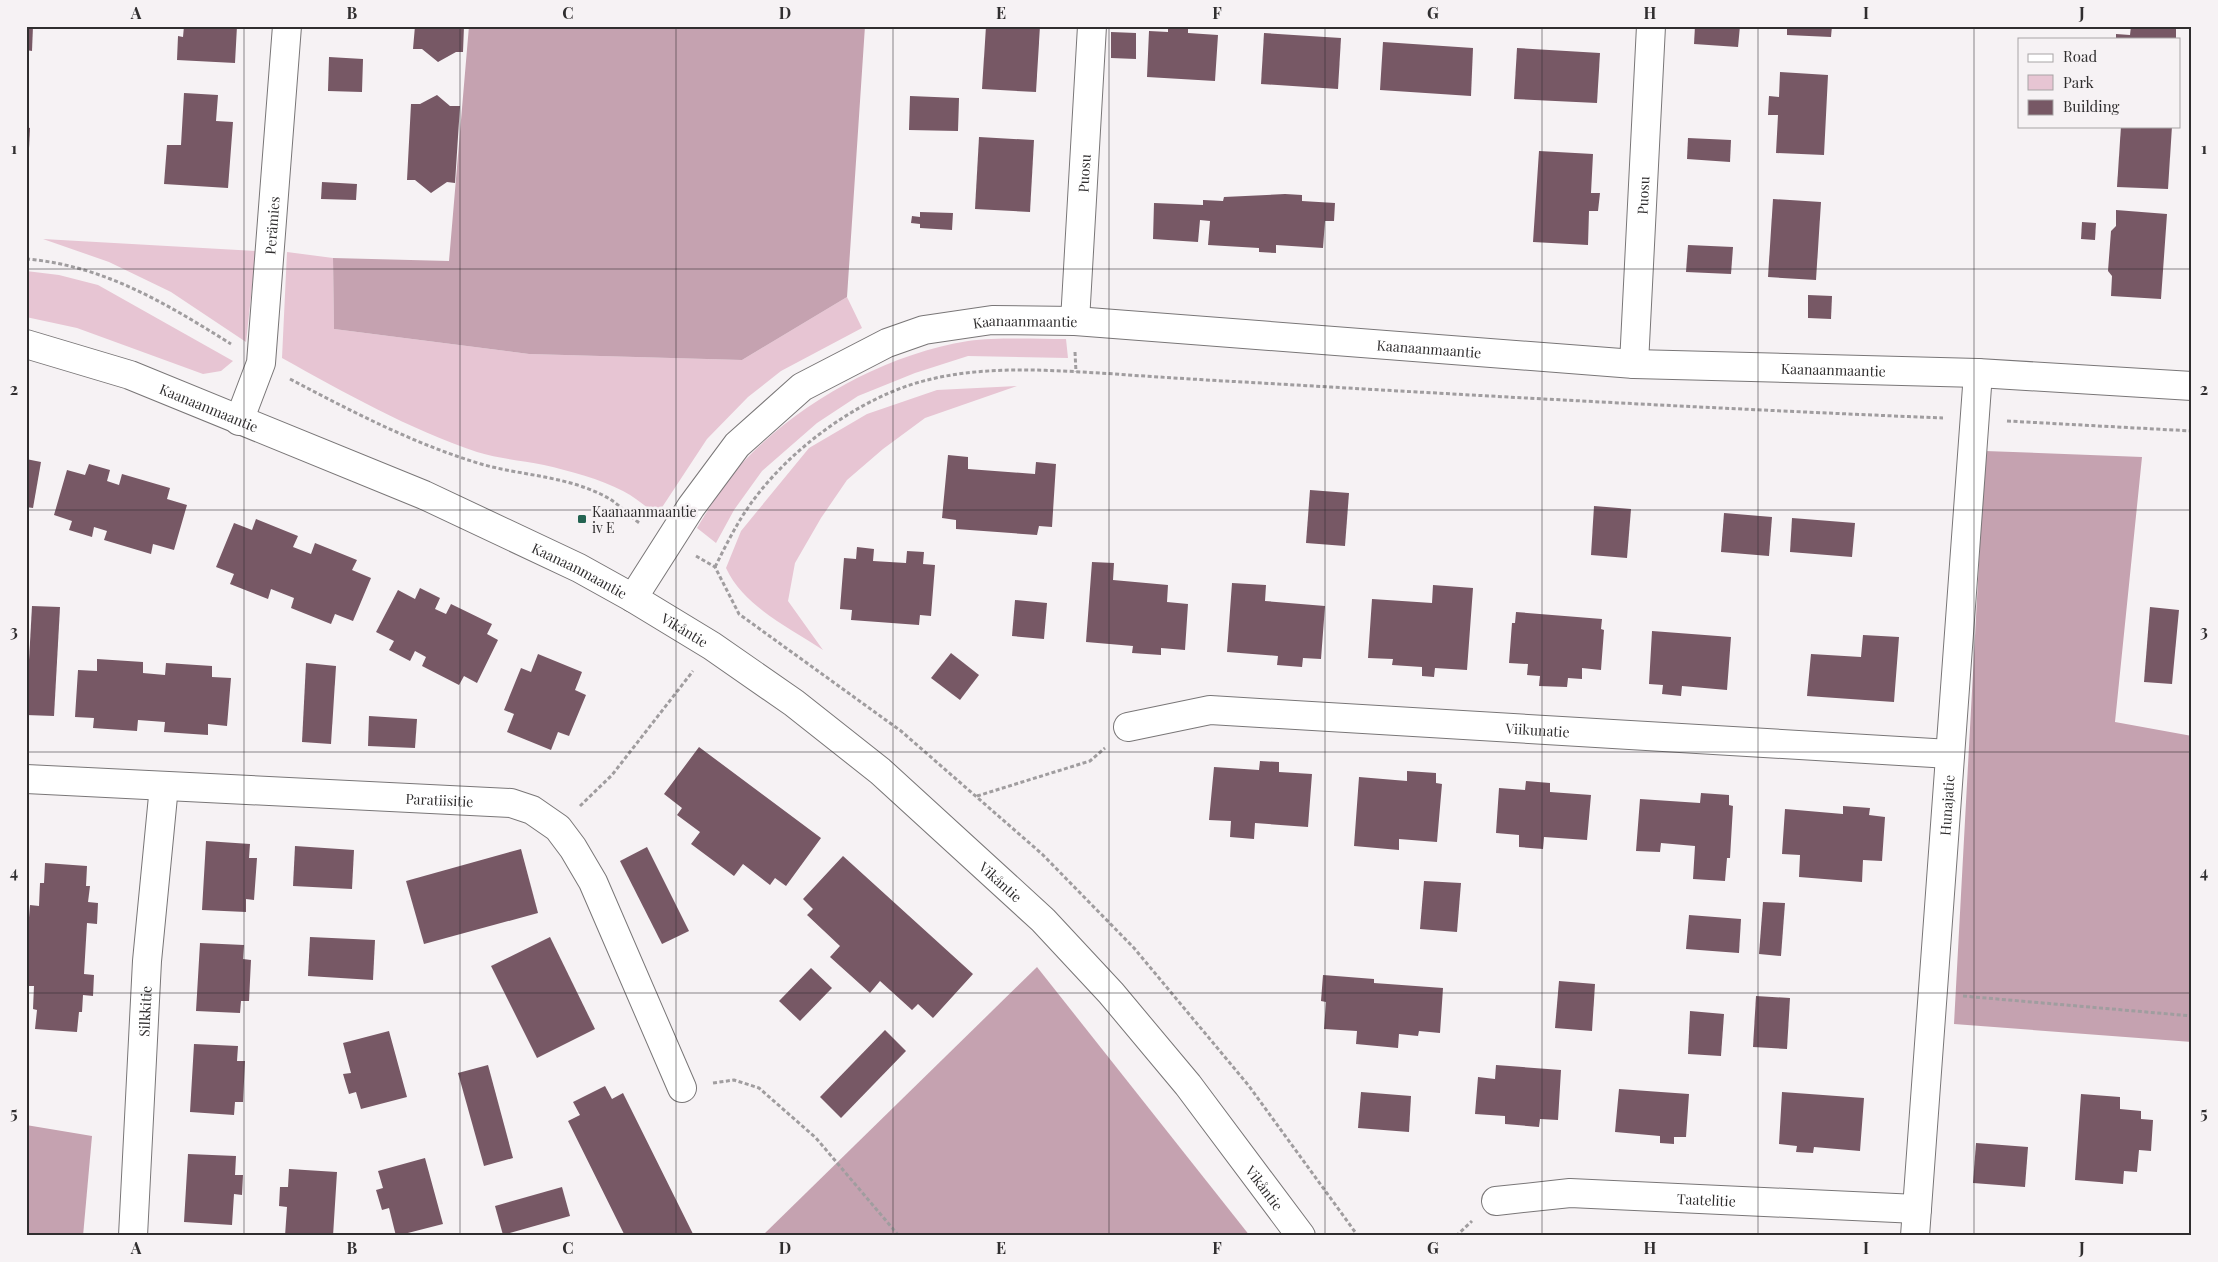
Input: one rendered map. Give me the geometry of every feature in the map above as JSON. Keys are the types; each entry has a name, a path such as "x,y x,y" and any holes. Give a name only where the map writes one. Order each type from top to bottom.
{"street":[{"name":"Perämies","path":"239,421 261,363 287,26"},
{"name":"Puosu","path":"1075,321 1092,26"},
{"name":"Puosu","path":"1634,364 1651,26"},
{"name":"Kaanaanmaantie","path":"26,344 130,375 424,495 579,568 633,598 692,507 737,445 802,387 887,343 924,330 992,320 1075,321 1634,364 1978,373 2192,386"},
{"name":"Hunajatie","path":"1915,1236 1978,373"},
{"name":"Vikåntie","path":"633,598 712,646 794,703 880,771 1043,920 1112,993 1188,1085 1301,1236"},
{"name":"Viikunatie","path":"1128,727 1210,710 1950,754"},
{"name":"Paratiisitie","path":"26,779 510,803 532,810 558,828 573,848 593,882 682,1088"},
{"name":"Silkkitie","path":"133,1236 147,961 164,786"},
{"name":"Taatelitie","path":"1496,1201 1570,1193 1917,1209"}],"path":[{"path":"715,566 741,518 774,476 809,443 870,401 911,385 943,376 982,371 1076,372 1620,404 2192,430"},
{"path":"558,828 612,775 739,614"},
{"path":"976,796 1090,761 1128,727"},
{"path":"1933,993 2192,1016"},
{"path":"682,1088 734,1080 759,1088 816,1138 899,1236"}],"green space":[{"path":"43,239 256,251 246,342 171,292 109,262"},
{"path":"287,252 333,258 334,329 529,354 742,360 847,297 862,328 781,371 748,397 707,439 657,515 627,493 595,479 544,465 477,452 427,433 353,397 282,358"},
{"path":"26,271 59,275 98,285 233,361 221,371 203,374 77,328 26,317"},
{"path":"1066,339 1068,358 968,356 915,373 858,396 817,423 762,471 734,510 716,543 697,528 715,499 742,463 772,434 823,397 850,382 908,356 968,341"},
{"path":"1017,386 925,418 883,449 847,480 821,518 795,563 788,601 823,650 769,615 744,594 734,582 726,568 741,531 809,448 867,414 937,390"}],"shaded area":[{"path":"469,26 865,26 847,297 742,360 529,354 334,329 333,258 449,261"},
{"path":"1985,451 2142,457 2115,722 2192,736 2192,1042 1954,1024"},
{"path":"1037,967 1250,1236 762,1236"},
{"path":"26,1125 92,1136 83,1236 26,1236"}],"building":[{"path":"26,26 33,26 32,51 26,50"},
{"path":"184,26 237,26 235,63 177,60 178,36 183,37"},
{"path":"415,26 464,26 463,52 456,52 438,62 422,49 413,49"},
{"path":"986,26 1040,26 1036,92 982,89"},
{"path":"1168,26 1188,26 1188,33 1218,35 1215,81 1147,77 1149,31 1168,32"},
{"path":"1695,26 1740,26 1738,47 1694,44"},
{"path":"1787,26 1832,26 1831,37 1787,35"},
{"path":"2131,26 2176,26 2176,38 2116,38 2116,34 2130,35"},
{"path":"1111,32 1136,33 1136,59 1111,58"},
{"path":"1264,33 1341,38 1338,89 1261,84"},
{"path":"1383,42 1473,48 1471,96 1380,90"},
{"path":"1517,48 1600,53 1597,103 1514,99"},
{"path":"329,57 363,59 362,92 328,91"},
{"path":"1780,72 1828,75 1824,155 1776,153 1778,115 1768,115 1769,96 1779,97"},
{"path":"184,93 218,95 216,121 233,122 228,188 164,184 167,145 181,145"},
{"path":"437,95 450,106 460,106 455,183 447,182 431,193 415,180 407,180 411,104 420,104"},
{"path":"910,96 959,98 958,131 909,130"},
{"path":"26,127 30,128 28,169 26,169"},
{"path":"2121,128 2172,128 2168,189 2117,187"},
{"path":"979,137 1034,140 1030,212 975,209"},
{"path":"1688,138 1731,140 1730,162 1687,159"},
{"path":"1539,151 1593,154 1591,193 1600,193 1598,211 1589,211 1588,245 1533,242"},
{"path":"322,182 357,184 356,200 321,199"},
{"path":"1302,195 1302,201 1335,203 1334,221 1325,221 1323,248 1276,245 1276,253 1259,252 1259,248 1208,245 1210,221 1200,220 1198,242 1153,239 1154,203 1203,205 1203,200 1223,201 1224,197"},
{"path":"1773,199 1821,202 1816,280 1768,277"},
{"path":"2116,210 2167,214 2161,299 2111,296 2112,276 2108,271 2111,231 2116,226"},
{"path":"920,212 953,213 952,230 920,228 920,224 911,223 912,216 920,217"},
{"path":"2082,222 2096,223 2095,240 2081,239"},
{"path":"1688,245 1733,247 1731,274 1686,272"},
{"path":"1808,295 1832,296 1831,319 1808,318"},
{"path":"948,455 968,457 968,469 1035,474 1036,462 1056,464 1052,527 1039,526 1037,535 956,529 956,520 942,518"},
{"path":"26,459 41,462 33,508 26,507"},
{"path":"89,464 110,470 107,481 119,485 122,474 170,488 167,499 187,505 174,550 153,544 151,554 104,540 107,531 94,527 92,537 69,530 72,521 54,515 67,470 85,475"},
{"path":"1310,490 1349,493 1345,546 1306,543"},
{"path":"1594,506 1631,509 1627,558 1591,555"},
{"path":"1724,513 1772,517 1769,556 1721,552"},
{"path":"1792,518 1855,523 1852,557 1790,552"},
{"path":"256,519 298,536 293,547 311,554 315,543 357,560 352,570 371,578 353,621 335,614 331,624 291,608 294,598 271,589 268,599 230,584 234,574 216,567 234,523 252,530"},
{"path":"857,547 874,549 873,561 906,563 907,551 924,552 923,564 935,565 931,616 920,615 919,625 851,620 852,610 840,609 844,558 856,559"},
{"path":"1092,562 1114,563 1113,580 1168,585 1167,602 1188,604 1185,650 1161,648 1161,655 1132,653 1133,646 1086,642"},
{"path":"1232,583 1266,585 1265,601 1325,606 1321,659 1303,658 1302,667 1277,665 1278,656 1227,652"},
{"path":"1433,585 1473,588 1467,670 1435,668 1434,677 1422,676 1422,667 1392,665 1393,659 1368,658 1372,599 1432,603"},
{"path":"420,588 440,598 435,609 446,614 451,604 492,624 487,634 498,640 477,683 464,676 459,685 422,666 426,657 415,651 410,661 389,650 394,641 376,632 398,590 415,599"},
{"path":"1015,600 1047,603 1044,639 1012,636"},
{"path":"32,606 60,607 54,716 26,715"},
{"path":"2150,607 2179,610 2172,684 2144,682"},
{"path":"1516,612 1602,619 1601,629 1604,630 1601,670 1582,668 1582,679 1568,678 1567,687 1539,686 1540,676 1527,675 1528,664 1509,663 1512,623 1515,623"},
{"path":"1652,631 1731,637 1727,690 1682,686 1681,696 1662,694 1663,685 1649,684"},
{"path":"1863,635 1899,637 1894,702 1807,696 1811,654 1861,657"},
{"path":"951,653 979,675 960,700 931,678"},
{"path":"538,654 582,672 575,690 586,695 569,736 558,732 551,750 507,732 514,714 504,710 521,668 531,672"},
{"path":"97,659 143,662 143,673 165,675 166,663 212,666 212,677 231,678 227,726 208,724 208,735 164,732 165,722 138,720 137,731 93,728 94,718 75,717 78,670 97,671"},
{"path":"306,663 336,666 331,744 302,742"},
{"path":"369,716 417,719 415,748 368,746"},
{"path":"699,747 821,838 786,886 775,878 770,885 743,864 734,876 691,844 700,832 677,815 682,808 664,794"},
{"path":"1260,761 1279,762 1279,772 1312,774 1308,827 1255,823 1254,839 1230,837 1231,821 1209,820 1214,767 1259,770"},
{"path":"1407,771 1436,773 1436,783 1442,784 1437,842 1399,839 1399,850 1354,846 1359,777 1407,781"},
{"path":"1526,781 1550,783 1550,792 1591,795 1587,840 1544,837 1543,849 1519,847 1519,835 1496,833 1499,788 1525,790"},
{"path":"1701,793 1729,795 1729,805 1733,806 1730,858 1727,858 1725,881 1693,879 1695,846 1661,843 1660,852 1636,851 1640,799 1700,803"},
{"path":"1843,806 1870,808 1869,815 1885,817 1882,861 1863,860 1862,882 1799,877 1800,855 1782,854 1785,809 1843,814"},
{"path":"206,841 250,844 249,858 257,858 254,900 246,899 246,912 202,910"},
{"path":"295,846 354,850 352,889 293,886"},
{"path":"647,847 689,931 662,944 620,861"},
{"path":"521,849 538,913 424,944 406,881"},
{"path":"843,856 973,974 933,1018 918,1004 912,1010 880,981 870,993 830,957 840,946 807,915 813,909 803,899"},
{"path":"45,863 87,866 86,886 90,886 88,902 98,903 97,924 87,923 84,974 94,975 93,996 83,995 82,1012 79,1012 77,1032 35,1029 37,1010 33,1009 34,986 26,986 26,930 28,930 30,905 39,906 40,883 44,883"},
{"path":"1424,881 1461,883 1457,932 1420,929"},
{"path":"1763,902 1785,903 1781,956 1759,954"},
{"path":"1689,915 1741,919 1739,953 1686,949"},
{"path":"310,937 375,940 373,980 308,976"},
{"path":"550,937 595,1029 537,1058 491,966"},
{"path":"200,943 244,945 243,959 251,960 249,1001 241,1001 240,1013 196,1011"},
{"path":"811,968 832,988 800,1021 779,1001"},
{"path":"1323,975 1374,979 1374,983 1443,988 1440,1033 1419,1031 1418,1036 1399,1034 1398,1048 1356,1044 1357,1031 1324,1029 1326,1002 1321,1001"},
{"path":"1559,981 1595,984 1592,1031 1555,1028"},
{"path":"1756,996 1790,998 1787,1049 1753,1047"},
{"path":"1690,1011 1724,1014 1721,1056 1688,1054"},
{"path":"885,1030 906,1051 841,1118 820,1097"},
{"path":"389,1031 407,1097 361,1109 356,1092 349,1094 343,1074 351,1073 343,1043"},
{"path":"194,1044 238,1046 237,1061 245,1061 243,1102 235,1102 234,1115 190,1112"},
{"path":"488,1065 513,1158 484,1166 458,1073"},
{"path":"1496,1065 1561,1070 1558,1120 1540,1119 1539,1127 1505,1124 1505,1116 1475,1114 1478,1077 1495,1079"},
{"path":"605,1086 612,1099 623,1093 694,1236 625,1236 568,1121 580,1115 573,1102"},
{"path":"1619,1089 1689,1094 1686,1137 1674,1137 1674,1144 1660,1143 1660,1136 1615,1132"},
{"path":"1361,1092 1411,1096 1409,1132 1358,1128"},
{"path":"1782,1092 1864,1098 1860,1151 1814,1147 1813,1153 1796,1152 1797,1146 1779,1144"},
{"path":"2081,1094 2120,1097 2120,1109 2141,1111 2141,1119 2153,1120 2151,1151 2139,1150 2137,1172 2124,1171 2123,1184 2075,1180"},
{"path":"1976,1143 2028,1147 2025,1187 1973,1183"},
{"path":"188,1154 236,1156 235,1175 243,1175 242,1195 234,1194 232,1225 184,1222"},
{"path":"425,1158 443,1224 396,1236 389,1208 382,1210 376,1190 383,1188 378,1171"},
{"path":"289,1169 337,1172 333,1236 285,1236 287,1207 279,1206 280,1187 288,1187"},
{"path":"562,1187 570,1216 503,1235 495,1206"}],"place":[{"name":"Kaanaanmaantie iv E","path":"582,519"}]}
